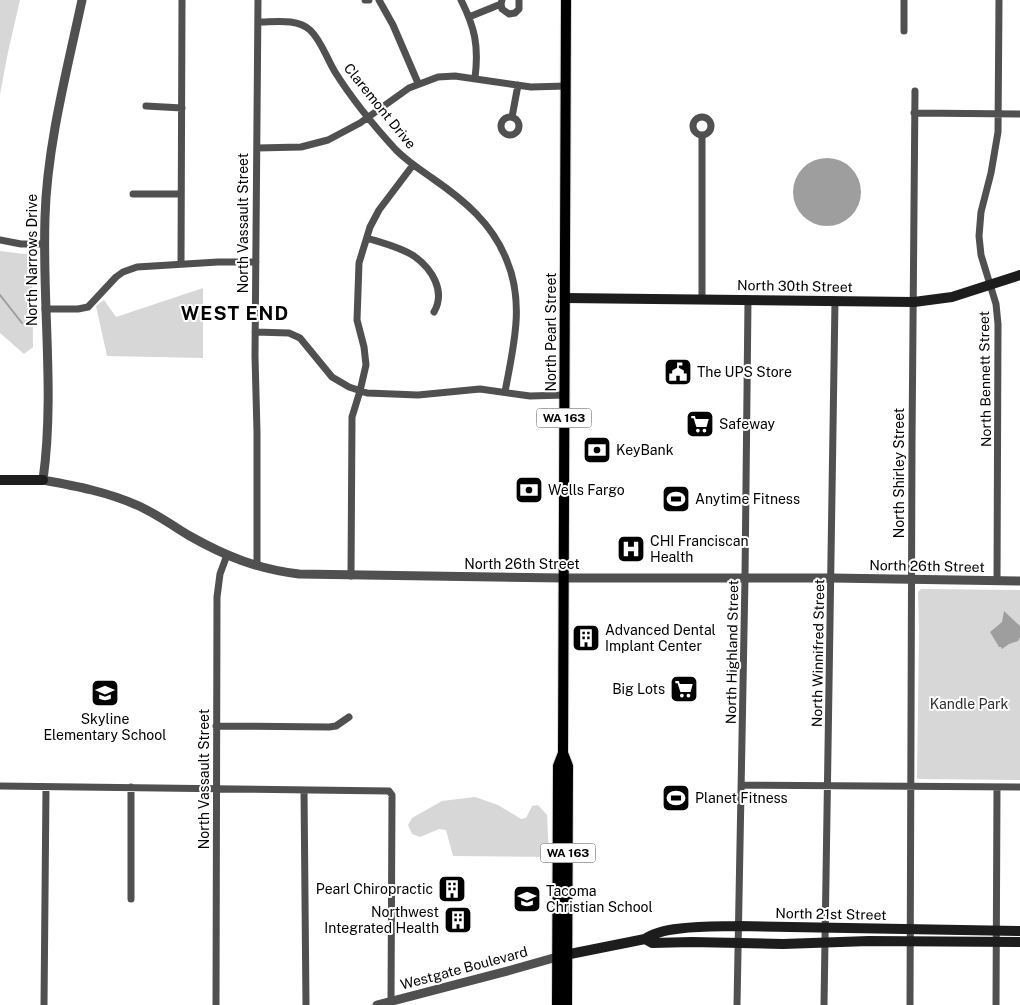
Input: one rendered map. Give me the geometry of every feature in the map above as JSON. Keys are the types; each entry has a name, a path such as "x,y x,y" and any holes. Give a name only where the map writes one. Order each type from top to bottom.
{"main road":[{"name":"North Pearl Street","path":"557,1005 562,956 568,766 564,753 566,0"},
{"name":"North 30th Street","path":"565,298 702,298 914,302 952,297 1020,274"},
{"path":"0,480 43,480"},
{"name":"North 21st Street","path":"562,956 645,939 657,932 693,928 739,926 1020,931"},
{"name":"North 21st Street","path":"645,939 652,943 1020,942"},
{"name":"North Pearl Street","path":"562,956 567,1005"}],"street":[{"name":"North Narrows Drive","path":"43,480 48,429 44,244 48,171 82,0"},
{"path":"181,264 182,0"},
{"name":"North Vassault Street","path":"257,566 255,332 258,0"},
{"path":"378,0 394,25 418,84"},
{"path":"461,0 469,17 476,40 477,64 475,78"},
{"path":"469,17 502,2 504,12 512,14 519,9 519,0"},
{"path":"904,0 904,31"},
{"name":"North Bennett Street","path":"997,581 998,324 996,304 981,255 980,224 997,141 999,114 999,0"},
{"name":"Claremont Drive","path":"258,22 293,23 309,29 341,80 395,149 413,165 464,201 489,228 503,250 516,295 517,323 505,392"},
{"path":"256,148 310,146 340,135 400,94 418,84 438,77 455,76 544,87 566,86"},
{"path":"512,117 518,85"},
{"name":"North Shirley Street","path":"910,1005 915,91"},
{"path":"146,106 182,108"},
{"path":"914,112 1020,114"},
{"path":"702,135 702,298"},
{"path":"351,576 352,417 366,365 364,347 357,320 359,263 374,219 385,200 413,165"},
{"path":"133,194 181,194"},
{"path":"367,238 404,251 425,267 434,279 440,294 439,302 434,312"},
{"path":"0,240 13,244 44,244"},
{"path":"45,309 78,309 88,307 116,277 130,269 145,265 256,262"},
{"name":"North Highland Street","path":"738,1005 746,578 748,300"},
{"name":"North Winnifred Street","path":"824,1005 832,578 834,301"},
{"path":"255,332 289,333 300,338 332,377 360,391 393,395 434,394 473,389 530,396 564,395"},
{"name":"North 26th Street","path":"43,480 78,486 115,496 140,506 227,555 257,566 300,574 351,576 832,578 1020,581"},
{"name":"North Vassault Street","path":"216,1005 217,597 220,574 227,555"},
{"path":"216,726 329,727 336,726 350,717"},
{"path":"742,785 1020,787"},
{"path":"0,786 387,790 391,792 391,1002"},
{"path":"44,1005 46,787"},
{"path":"131,787 131,899"},
{"path":"996,1005 997,787"},
{"path":"304,790 306,1005"},
{"name":"Westgate Boulevard","path":"377,1005 562,956"}],"green space":[{"path":"0,0 20,0 0,94"},
{"path":"0,251 32,255 33,347 24,354 0,333"},
{"path":"203,288 203,358 107,356 96,306 104,300 116,317"},
{"name":"Kandle Park","path":"921,589 1020,590 1020,780 917,778 918,592"},
{"path":"475,797 498,805 521,819 526,818 532,806 538,805 547,815 549,857 453,856 446,830 439,829 420,837 412,834 408,825 412,818 442,801"}],"shaded area":[{"path":"834,158 846,164 855,173 861,185 859,205 851,216 834,226 820,226 803,216 795,205 793,185 803,168 814,160"},
{"path":"1004,611 1020,626 1020,637 1018,641 1002,649 990,632 1002,622"}],"waterway":[{"path":"0,295 22,323"}],"place":[{"name":"The UPS Store","path":"678,372"},
{"name":"Safeway","path":"700,424"},
{"name":"KeyBank","path":"597,450"},
{"name":"Wells Fargo","path":"529,490"},
{"name":"Anytime Fitness","path":"676,499"},
{"name":"CHI Franciscan Health","path":"631,549"},
{"name":"Advanced Dental Implant Center","path":"586,638"},
{"name":"Big Lots","path":"684,689"},
{"name":"Skyline Elementary School","path":"105,693"},
{"name":"Planet Fitness","path":"676,798"},
{"name":"Pearl Chiropractic","path":"452,889"},
{"name":"Tacoma Christian School","path":"527,899"},
{"name":"Northwest Integrated Health","path":"458,920"}],"district":[{"name":"WEST END","path":"235,313"}]}
